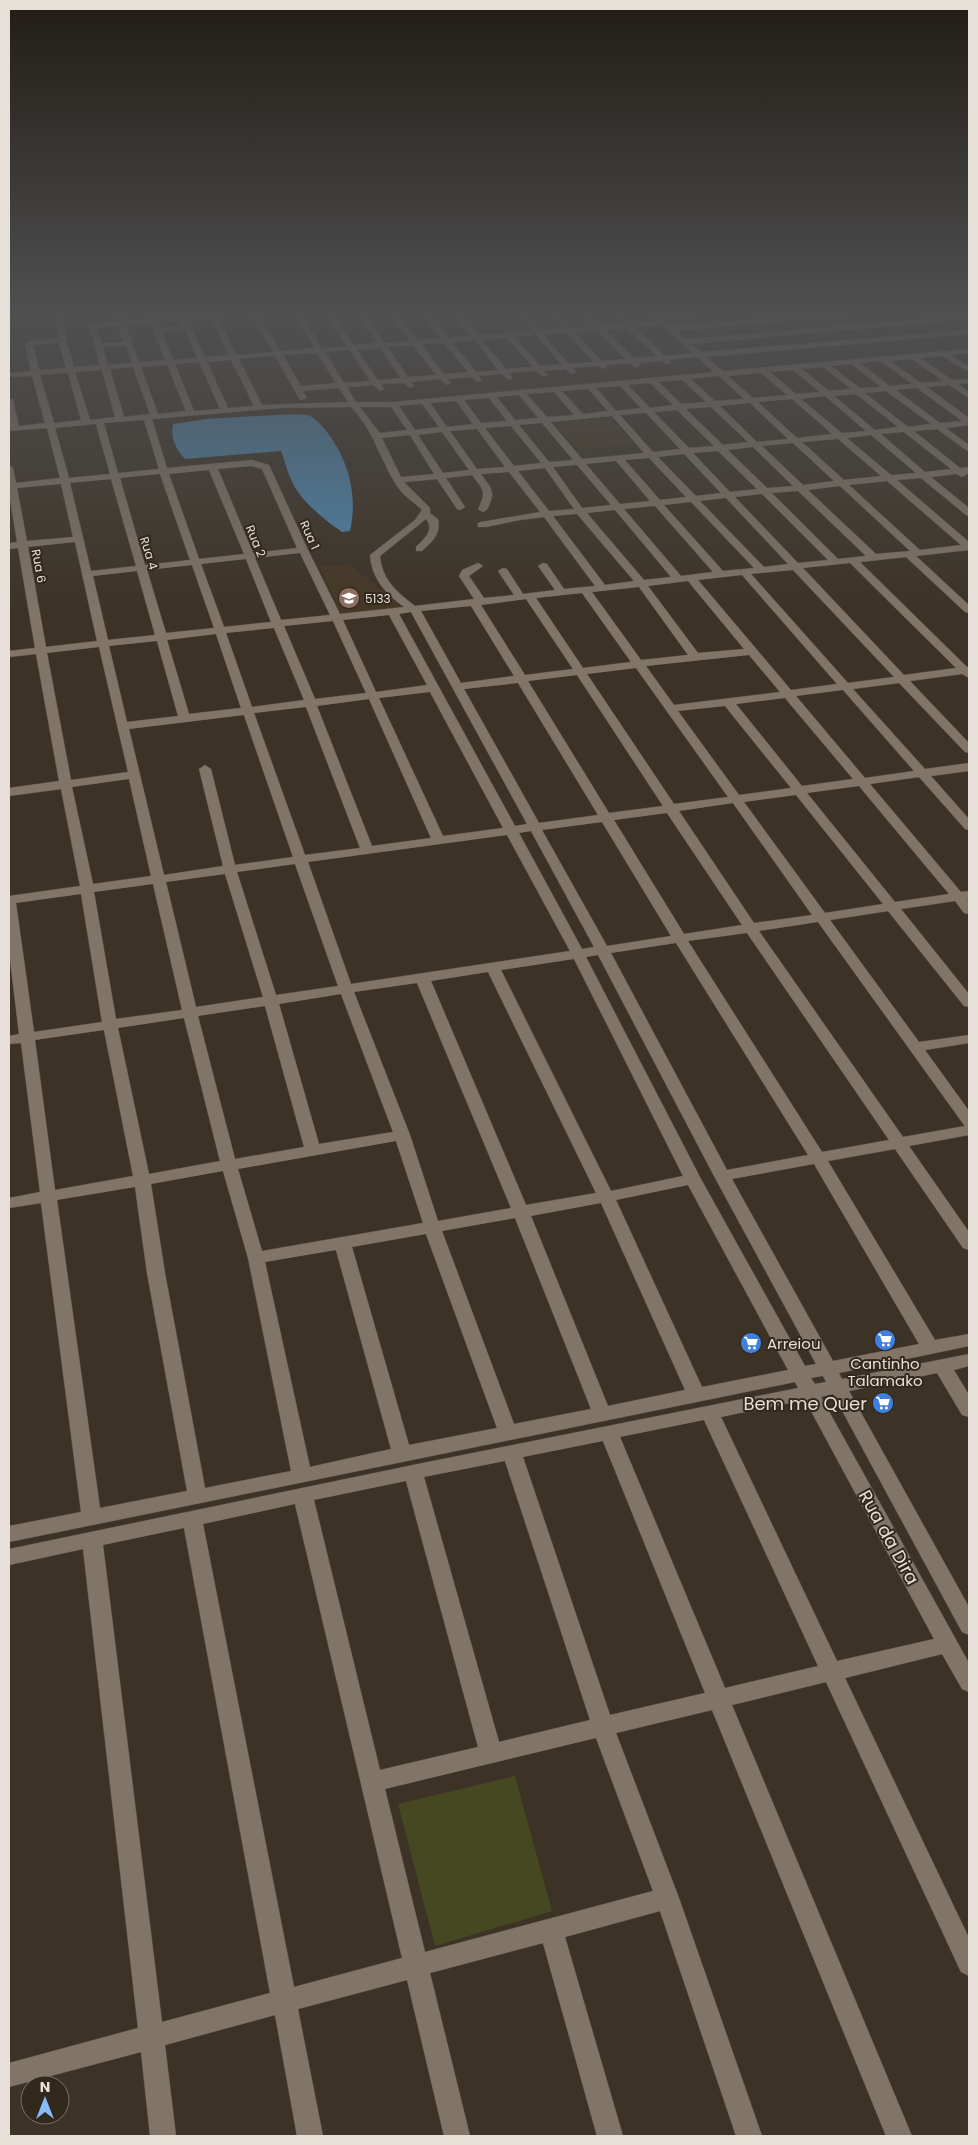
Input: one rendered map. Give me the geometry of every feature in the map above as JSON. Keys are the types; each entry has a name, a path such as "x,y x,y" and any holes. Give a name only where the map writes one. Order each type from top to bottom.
{"street":[{"path":"10,413 12,429 189,413"},
{"path":"46,413 65,480 190,1013 229,1165 256,1258 302,1486 371,1782 457,2136"},
{"path":"83,413 86,422"},
{"path":"118,413 120,419"},
{"path":"150,413 164,471 219,631 346,990 402,1135 432,1227 510,1443 603,1726 667,1898 749,2136"},
{"path":"362,413 401,486 427,510 426,514 433,519 435,529 430,539 419,550"},
{"path":"399,413 413,432 438,476 460,507"},
{"path":"431,413 488,492 489,496 484,509"},
{"path":"468,413 602,588"},
{"path":"504,413 547,465 580,511 642,584 695,657"},
{"path":"540,413 619,507 752,651 862,782 964,896 969,910"},
{"path":"578,413 581,417"},
{"path":"376,436 624,413"},
{"path":"649,413 969,750"},
{"path":"684,413 836,562"},
{"path":"722,413 874,558"},
{"path":"765,413 843,483 969,610"},
{"path":"814,413 969,547"},
{"path":"850,413 969,513"},
{"path":"885,413 964,470 969,479"},
{"path":"922,413 969,449"},
{"path":"956,413 969,422"},
{"path":"614,414 762,570"},
{"name":"Rua 4","path":"99,421 113,476 185,719"},
{"path":"399,480 969,422"},
{"path":"617,457 721,575"},
{"name":"Rua 1","path":"212,466 260,464 266,466 302,550 337,618 371,696 439,841"},
{"path":"10,486 212,466"},
{"name":"Rua 2","path":"212,466 311,704 368,851"},
{"name":"Rua 6","path":"9,468 10,486 23,544 66,785 87,889 110,1025 142,1180 156,1273 197,1496"},
{"path":"481,525 495,524 510,519 580,511 964,470"},
{"path":"415,610 394,596 382,582 374,556 383,546 426,514"},
{"path":"9,546 79,539"},
{"path":"9,654 969,547"},
{"path":"958,548 969,558"},
{"path":"87,574 302,550"},
{"path":"852,560 968,672"},
{"path":"478,566 466,572 464,576 522,679 680,939 818,1158 930,1348"},
{"path":"543,566 562,593"},
{"path":"503,571 526,597 579,672 751,929 969,1244"},
{"path":"744,572 969,826"},
{"path":"585,590 823,917 969,1122"},
{"name":"Rua da Dira","path":"415,610 603,951 722,1176 969,1626"},
{"name":"Rua da Dira","path":"392,612 509,831 578,954 693,1179 969,1683"},
{"path":"458,687 752,651"},
{"path":"670,709 968,672"},
{"path":"122,726 433,688"},
{"path":"728,702 969,1004"},
{"path":"205,768 230,869 271,1001 313,1151"},
{"path":"163,2136 50,1196 9,901 969,768"},
{"path":"9,792 133,775"},
{"path":"9,1040 964,896"},
{"path":"493,967 606,1197 696,1394"},
{"path":"423,979 521,1212 717,1699 899,2136"},
{"path":"915,1048 969,1039"},
{"path":"722,1176 969,1130"},
{"path":"9,1202 402,1135"},
{"path":"256,1258 606,1197 693,1179"},
{"path":"342,1243 402,1454"},
{"path":"605,1424 696,1394 969,1340"},
{"path":"9,1556 91,1528 197,1496 302,1486 413,1472 510,1443 605,1424 710,1412 969,1360"},
{"path":"942,1366 969,1410"},
{"path":"710,1412 969,1964"},
{"path":"9,1534 192,1519 402,1454 510,1443"},
{"path":"413,1472 491,1753"},
{"path":"192,1519 310,2136"},
{"path":"371,1782 948,1644"},
{"path":"9,2075 667,1898"},
{"path":"551,1929 610,2136"}],"shaded area":[{"path":"609,417 634,444 579,450 555,422"},
{"path":"349,564 404,607 342,615 320,567"}],"green space":[{"path":"515,1776 552,1911 435,1946 398,1804"}],"water":[{"path":"298,414 310,416 315,419 335,443 350,479 353,505 350,531 342,532 318,514 302,498 292,482 281,451 185,459 176,447 173,439 173,424 206,419"}],"place":[{"name":"5133","path":"349,598"},
{"name":"Cantinho Talamako","path":"885,1340"},
{"name":"Arreiou","path":"751,1343"},
{"name":"Bem me Quer","path":"883,1403"}]}
